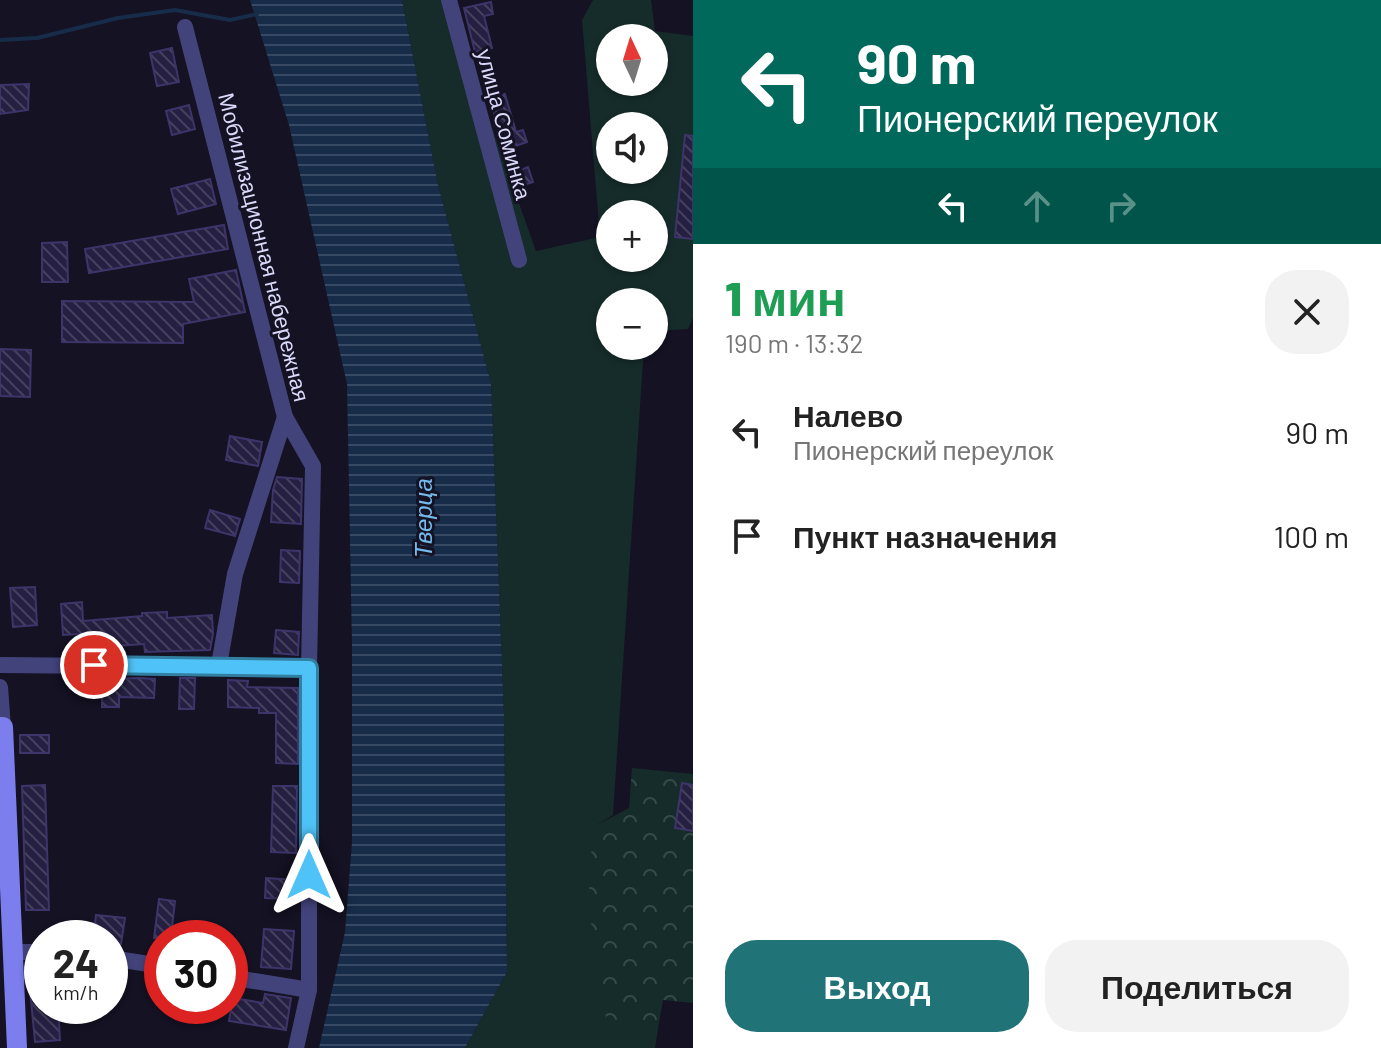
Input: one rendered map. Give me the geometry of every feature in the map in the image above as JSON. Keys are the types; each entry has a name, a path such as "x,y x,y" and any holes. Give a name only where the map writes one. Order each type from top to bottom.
{"street":[{"name":"улица Соминка","path":"449,0 519,260"},
{"name":"Мобилизационная набережная","path":"185,27 285,417 313,466 309,668 309,990 296,1048"},
{"path":"219,665 235,574 285,417"},
{"path":"0,665 309,668"},
{"path":"0,687 17,1048"},
{"path":"13,952 24,952"},
{"path":"248,980 309,990"}],"green space":[{"path":"402,0 451,0 450,10 536,251 596,238 596,272 668,272 668,200 597,200 582,20 593,0 651,0 654,24 596,24 596,96 668,96 668,33 693,36 693,318 688,329 668,330 668,288 596,288 596,360 643,360 613,815 597,825 606,1018 659,1023 655,1048 465,1048 507,972 504,716 491,383 438,185"},
{"path":"632,768 693,774 693,1003 663,1000 659,1023 606,1019 591,922 589,873 597,825 629,808"}],"water":[{"name":"Тверца","path":"250,0 402,0 438,185 491,383 504,716 507,972 465,1048 319,1048 345,932 352,842 347,384 289,125"}],"building":[{"path":"491,2 493,14 484,16 492,48 475,52 464,8"},
{"path":"172,48 179,82 157,86 150,53"},
{"path":"29,84 28,110 0,114 0,85"},
{"path":"505,94 516,132 523,130 527,142 506,149 489,99"},
{"path":"189,105 195,129 172,135 166,111"},
{"path":"685,135 693,136 693,239 675,237"},
{"path":"528,167 533,182 520,186 515,172"},
{"path":"210,179 216,204 178,214 171,189"},
{"path":"224,225 228,249 89,273 85,249"},
{"path":"67,242 68,282 42,282 42,243"},
{"path":"236,270 245,312 183,324 183,343 62,342 62,301 194,302 189,279"},
{"path":"0,349 31,350 30,397 0,396"},
{"path":"230,436 262,442 258,466 226,460"},
{"path":"277,477 302,479 301,524 271,522"},
{"path":"210,510 240,519 235,536 205,528"},
{"path":"281,550 300,551 299,583 280,582"},
{"path":"35,587 37,625 13,627 10,588"},
{"path":"82,602 83,621 142,616 142,613 167,612 167,618 212,615 210,650 145,652 144,644 101,647 100,633 63,635 61,604"},
{"path":"276,630 299,632 298,655 274,653"},
{"path":"180,678 195,678 194,709 179,709"},
{"path":"102,679 155,679 154,698 119,697 119,707 102,707"},
{"path":"228,680 248,681 247,687 298,688 298,764 276,763 276,713 259,713 259,708 228,707"},
{"path":"20,735 49,735 49,753 20,753"},
{"path":"682,783 693,785 693,831 675,828"},
{"path":"45,785 49,910 26,910 22,786"},
{"path":"273,786 297,786 296,853 271,852"},
{"path":"266,878 294,880 293,899 265,898"},
{"path":"159,899 175,901 173,920 156,920"},
{"path":"96,915 125,918 125,920 95,920"},
{"path":"264,929 294,931 291,969 261,967"},
{"path":"265,994 291,998 286,1030 248,1024 248,1000 263,1003"},
{"path":"33,1024 59,1024 60,1040 35,1042"}],"waterway":[{"path":"0,40 37,38 118,18 175,10 230,20 257,14"}],"route":[{"path":"94,665 309,668 309,875"}]}
